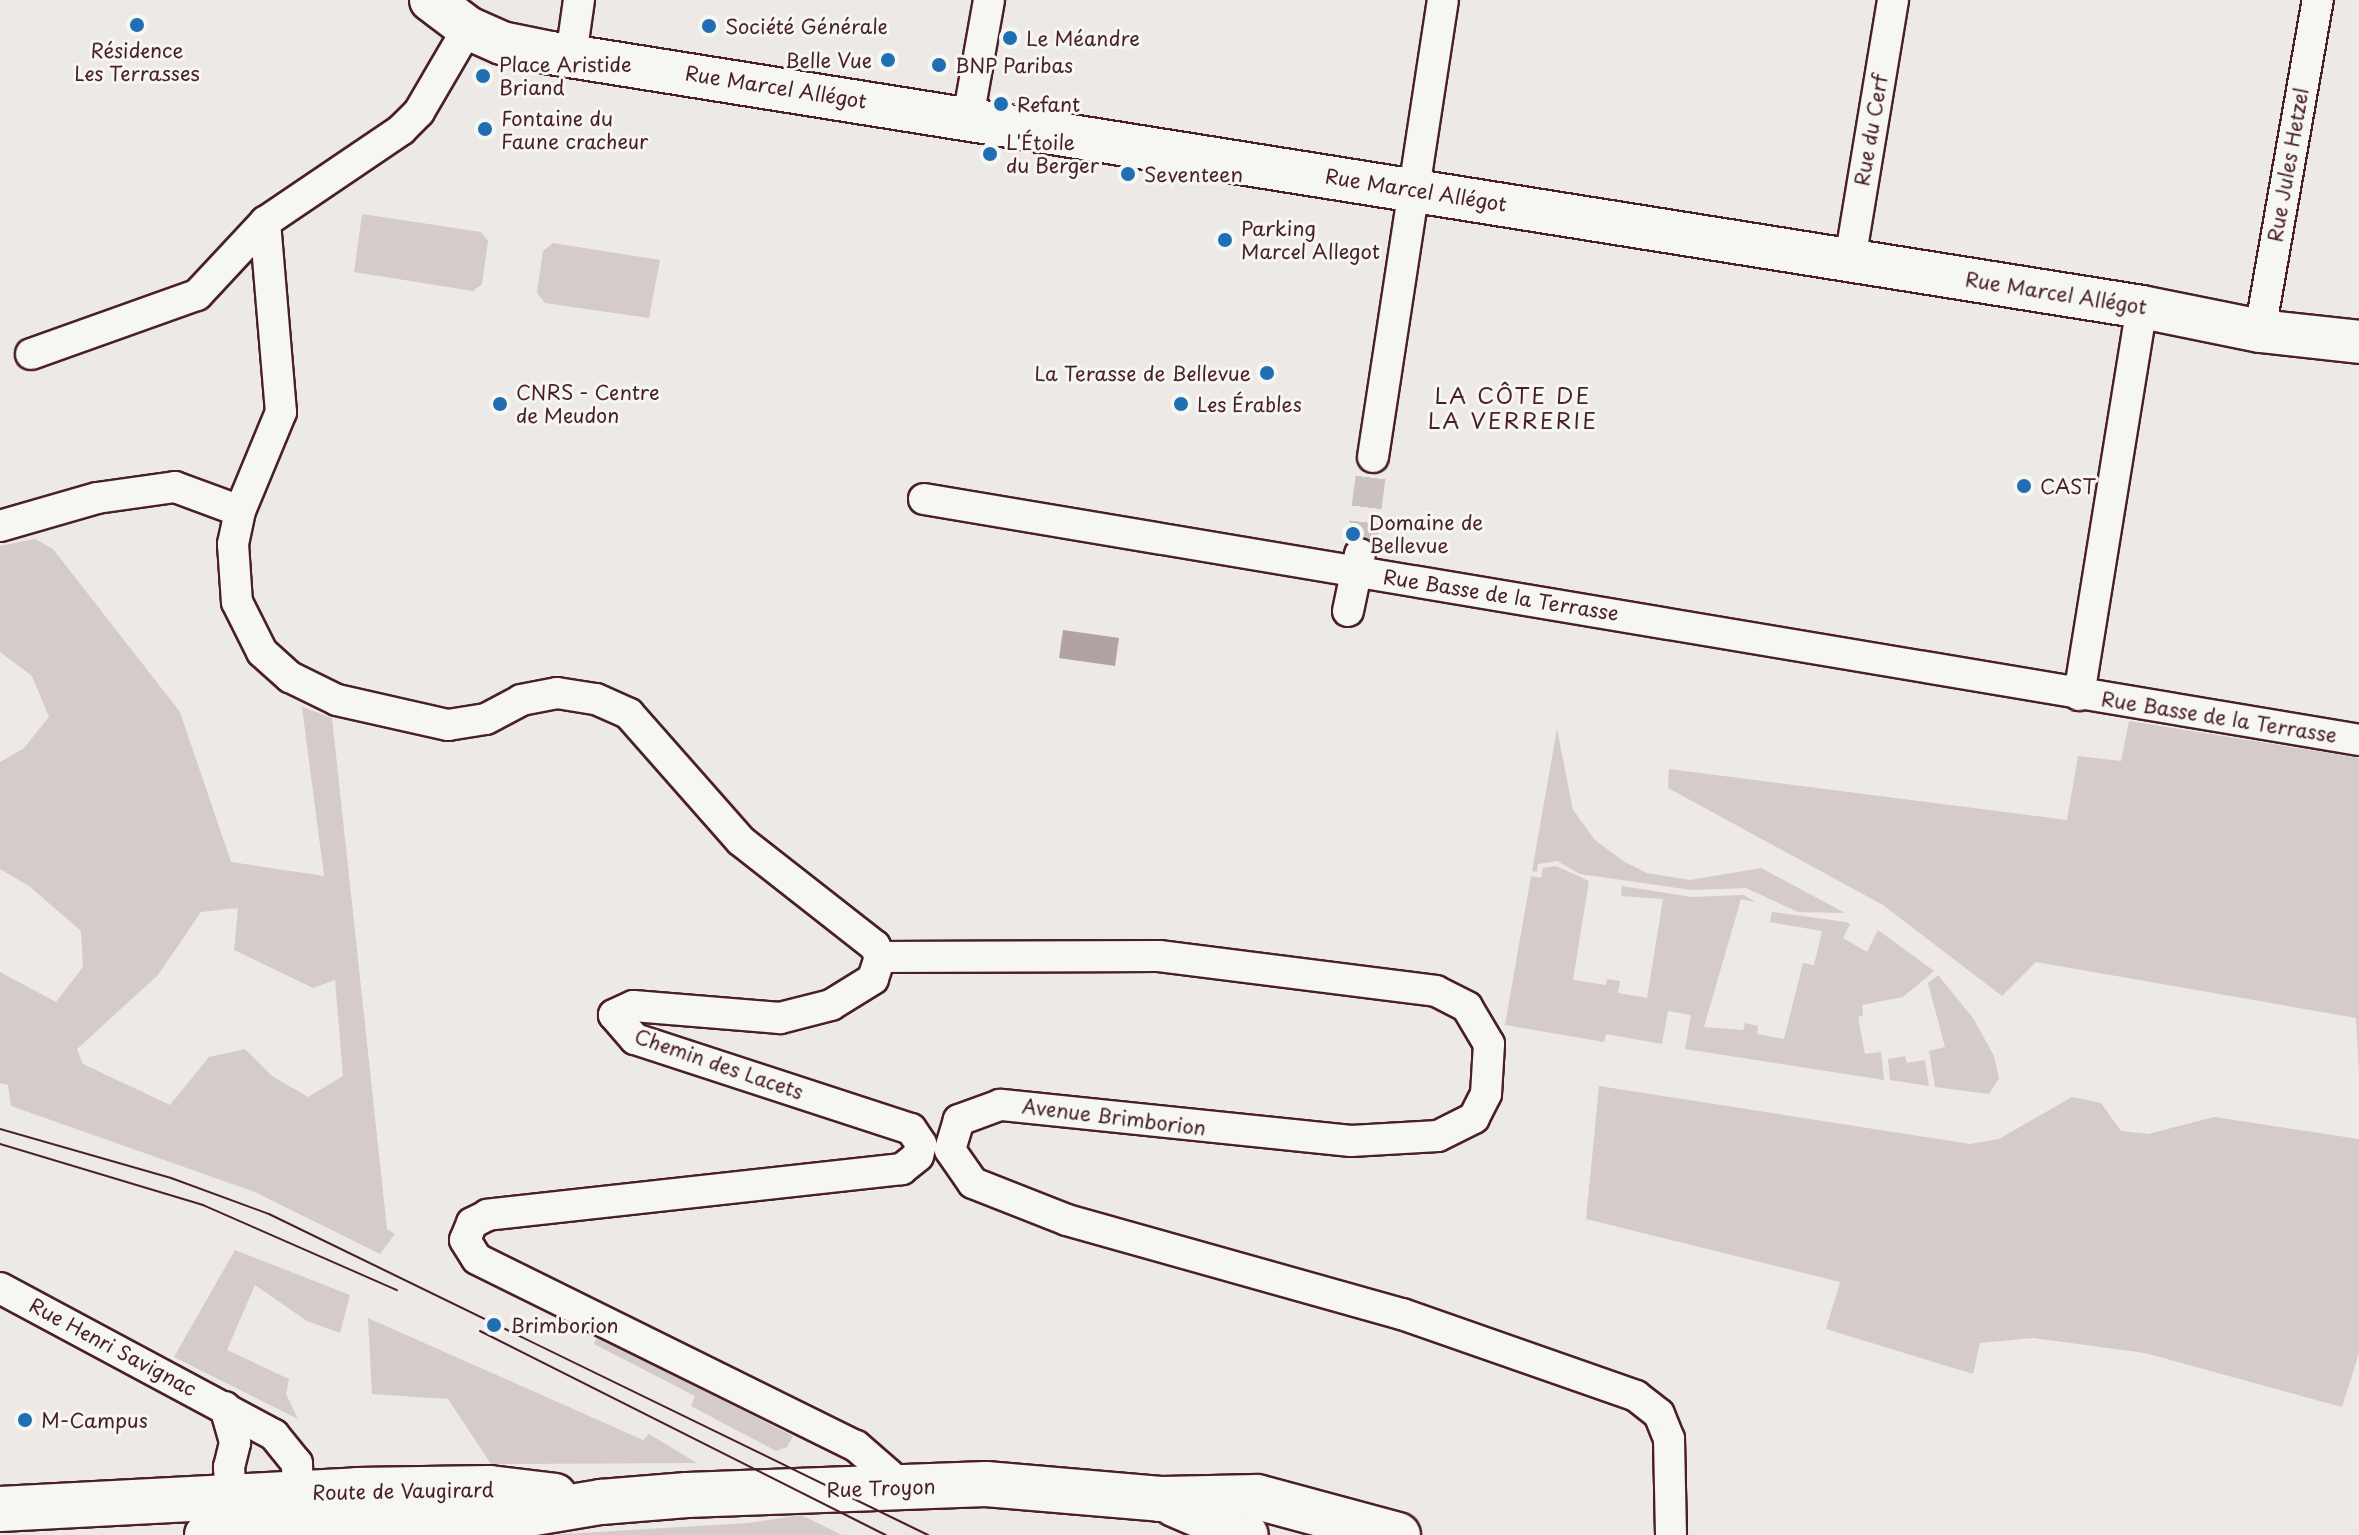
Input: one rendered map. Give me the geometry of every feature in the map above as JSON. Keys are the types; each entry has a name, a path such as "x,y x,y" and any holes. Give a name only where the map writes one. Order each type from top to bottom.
{"main road":[{"name":"Rue Marcel Allégot","path":"431,0 468,28 502,43 571,56 2142,307 2260,331 2359,342"},
{"name":"Rue Troyon","path":"601,1502 902,1486 1070,1487 1160,1499 1257,1497 1398,1535"},
{"name":"Route de Vaugirard","path":"0,1509 230,1495 490,1488 601,1502"},
{"name":"Rue Troyon","path":"1160,1499 1246,1535"},
{"name":"Route de Vaugirard","path":"207,1535 481,1522 601,1502"}],"street":[{"path":"571,56 579,0"},
{"path":"968,118 989,0"},
{"path":"1373,457 1443,0"},
{"name":"Rue du Cerf","path":"1850,260 1893,0"},
{"name":"Rue Jules Hetzel","path":"2260,331 2318,0"},
{"path":"31,354 197,295 265,222 401,130 419,112 468,28"},
{"path":"265,222 281,412 240,511 233,544 237,602 262,652 290,677 337,700 448,725 486,719 521,700 557,693 596,699 629,714 741,841 875,946 880,957"},
{"name":"Rue Basse de la Terrasse","path":"2079,695 2142,307"},
{"path":"0,526 97,498 175,487 240,511"},
{"name":"Rue Basse de la Terrasse","path":"924,499 1359,562 2079,695 2359,740"},
{"path":"1348,611 1359,562"},
{"name":"Avenue Brimborion","path":"880,957 1159,956 1436,991 1467,1007 1489,1044 1486,1094 1474,1118 1438,1136 1351,1141 1000,1105 959,1120 950,1150 973,1183 1054,1216 1402,1314 1636,1396 1659,1414 1669,1439 1671,1535"},
{"name":"Chemin des Lacets","path":"880,957 873,979 858,993 780,1018 633,1006 614,1015 635,1039 911,1129 921,1144 918,1156 902,1169 488,1215 472,1223 465,1240 477,1259 856,1446 902,1486"},
{"name":"Rue Henri Savignac","path":"0,1288 274,1435 297,1463 300,1493"},
{"path":"225,1407 235,1443 229,1467 233,1522 261,1532 300,1507 300,1493"},
{"path":"235,1443 274,1435"}],"shaded area":[{"path":"362,214 481,232 488,241 482,284 473,291 354,272"},
{"path":"553,243 660,260 649,318 545,303 537,293 543,251"},
{"path":"35,539 53,549 180,712 231,862 324,876 302,707 332,718 387,1229 395,1234 380,1254 255,1192 11,1106 8,1085 0,1083 0,972 56,1002 83,967 81,931 29,886 0,869 0,762 23,749 49,717 32,676 0,652 0,546","holes":["238,908 234,950 313,988 335,980 343,1076 308,1097 272,1076 245,1049 209,1057 170,1105 83,1064 77,1049 158,975 201,912"]},
{"path":"1063,630 1119,638 1115,666 1059,658"},
{"path":"2129,721 2359,758 2359,1074 2356,1018 2036,962 2002,996 1883,905 1668,788 1669,769 2067,820 2078,756 2121,761"},
{"path":"1557,729 1573,810 1595,840 1623,861 1647,873 1690,880 1761,868 1845,913 1798,912 1746,888 1691,890 1580,874 1557,861 1538,864 1537,872 1532,871"},
{"path":"1556,866 1589,881 1573,980 1606,985 1607,979 1620,981 1618,993 1647,998 1663,899 1621,896 1622,886 1691,897 1744,895 1755,902 1741,899 1704,1027 1743,1030 1745,1023 1758,1026 1757,1034 1784,1039 1803,963 1814,965 1822,931 1770,922 1772,912 1846,922 1850,924 1843,938 1867,952 1878,930 1934,971 1903,997 1862,1005 1863,1015 1858,1017 1865,1054 1881,1052 1884,1080 1685,1049 1691,1015 1668,1011 1662,1044 1606,1034 1604,1042 1505,1025 1531,876 1541,878 1543,868"},
{"path":"1938,975 1973,1018 1994,1056 1999,1078 1989,1094 1935,1087 1929,1051 1945,1047 1928,983"},
{"path":"1905,1056 1907,1063 1925,1060 1929,1086 1890,1080 1888,1059"},
{"path":"1599,1086 1970,1144 1999,1139 2072,1097 2101,1103 2121,1131 2148,1134 2214,1117 2359,1139 2359,1353 2342,1407 2145,1353 2033,1338 1980,1343 1973,1374 1826,1329 1840,1282 1586,1219"},
{"path":"235,1250 350,1295 340,1333 307,1321 255,1285 227,1350 289,1379 286,1394 298,1419 174,1357"},
{"path":"368,1318 643,1440 649,1434 697,1463 491,1464 448,1399 372,1394"},
{"path":"597,1337 793,1436 787,1447 776,1451 691,1406 695,1396 594,1344"},
{"path":"801,1515 842,1535 548,1535 748,1523"}],"tunnel":[{"path":"1361,552 1373,457"}],"tram line":[{"path":"0,1129 171,1178 269,1214 928,1535"},
{"path":"0,1144 203,1205 397,1290"},
{"path":"480,1331 886,1535"}],"place":[{"name":"Résidence Les Terrasses","path":"137,25"},
{"name":"Société Générale","path":"709,26"},
{"name":"Le Méandre","path":"1010,38"},
{"name":"Belle Vue","path":"888,60"},
{"name":"BNP Paribas","path":"939,65"},
{"name":"Place Aristide Briand","path":"483,76"},
{"name":"Refant","path":"1001,104"},
{"name":"Fontaine du Faune cracheur","path":"485,129"},
{"name":"L'Étoile du Berger","path":"990,154"},
{"name":"Seventeen","path":"1128,174"},
{"name":"Parking Marcel Allegot","path":"1225,240"},
{"name":"La Terasse de Bellevue","path":"1267,373"},
{"name":"CNRS - Centre de Meudon","path":"500,404"},
{"name":"Les Érables","path":"1181,404"},
{"name":"CAST","path":"2024,486"},
{"name":"Domaine de Bellevue","path":"1353,534"},
{"name":"Brimborion","path":"494,1325"},
{"name":"M-Campus","path":"25,1420"}],"district":[{"name":"LA CÔTE DE LA VERRERIE","path":"1513,406"}]}
